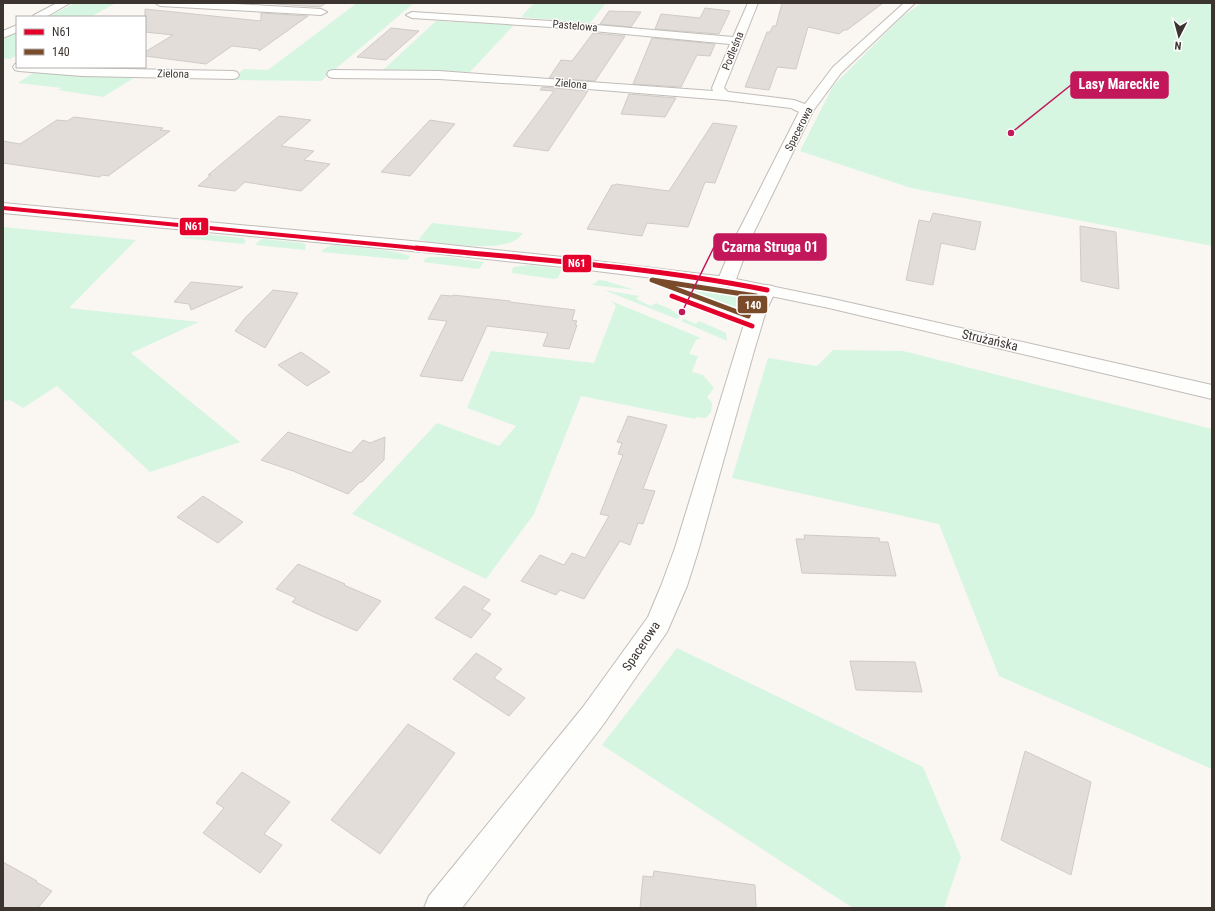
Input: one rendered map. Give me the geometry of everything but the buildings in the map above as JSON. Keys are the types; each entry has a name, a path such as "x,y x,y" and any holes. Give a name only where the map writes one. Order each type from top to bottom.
{"street":[{"path":"40,16 65,3"},
{"path":"160,3 321,12"},
{"name":"Podleśna","path":"725,96 720,93 718,88 753,3"},
{"name":"Spacerowa","path":"726,282 744,236 780,167 807,110 837,70 910,3"},
{"name":"Pastelowa","path":"412,16 551,24 738,41"},
{"path":"3,35 16,28"},
{"name":"Zielona","path":"28,68 82,72 232,75"},
{"name":"Zielona","path":"333,74 446,76 725,96 794,104 807,110"},
{"name":"Strużańska","path":"3,208 437,249 572,263 726,282 932,326 1212,392"},
{"name":"Spacerowa","path":"441,908 593,716 658,624 674,586 687,548 744,352 757,311 767,290"}],"green space":[{"path":"75,3 116,3 92,16 50,16"},
{"path":"357,3 414,3 321,81 231,80 244,69 268,70"},
{"path":"534,3 606,3 590,23 521,17"},
{"path":"922,3 1212,3 1212,246 911,188 800,151 833,86 903,16"},
{"path":"436,21 514,25 470,72 383,70"},
{"path":"16,33 16,56 10,59 3,58 3,40"},
{"path":"33,73 134,78 103,97 58,90 62,88 18,83"},
{"path":"432,223 523,233 516,240 493,246 428,242 419,239"},
{"path":"3,227 136,240 69,308 199,322 131,353 240,442 150,472 57,386 23,408 10,400 3,401"},
{"path":"195,233 242,238 246,240 244,244 183,238 187,234"},
{"path":"264,239 303,243 306,245 305,250 255,245 260,240"},
{"path":"334,245 397,252 410,257 407,260 321,252 325,248"},
{"path":"448,257 484,262 479,269 423,262 426,258"},
{"path":"529,265 562,269 558,278 554,279 512,273 513,267"},
{"path":"599,280 606,281 635,290 592,285"},
{"path":"656,280 729,291 738,298 739,305 731,310 724,310 655,282"},
{"path":"604,290 639,296 636,299 651,306 656,303 670,309 680,316 677,319"},
{"path":"611,301 701,338 696,340 689,354 698,356 692,372 703,375 714,388 707,397 712,403 711,412 706,418 696,417 695,419 581,396 534,514 486,579 352,514 437,423 499,446 516,426 467,408 491,351 594,363 616,306"},
{"path":"687,316 684,319 696,324 699,321 726,333 727,341 681,321"},
{"path":"833,350 903,351 1212,429 1212,769 999,676 939,524 732,478 768,358 817,366"},
{"path":"677,648 923,767 961,857 944,908 853,908 602,745"}],"transit line":[{"name":"N61","path":"3,208 572,263 726,282 767,290"},
{"name":"140","path":"652,280 756,296 748,316 652,280"},
{"name":"N61","path":"672,296 752,326"}],"place":[{"name":"Lasy Mareckie","path":"1011,133"},
{"name":"Czarna Struga 01","path":"682,312"}]}
